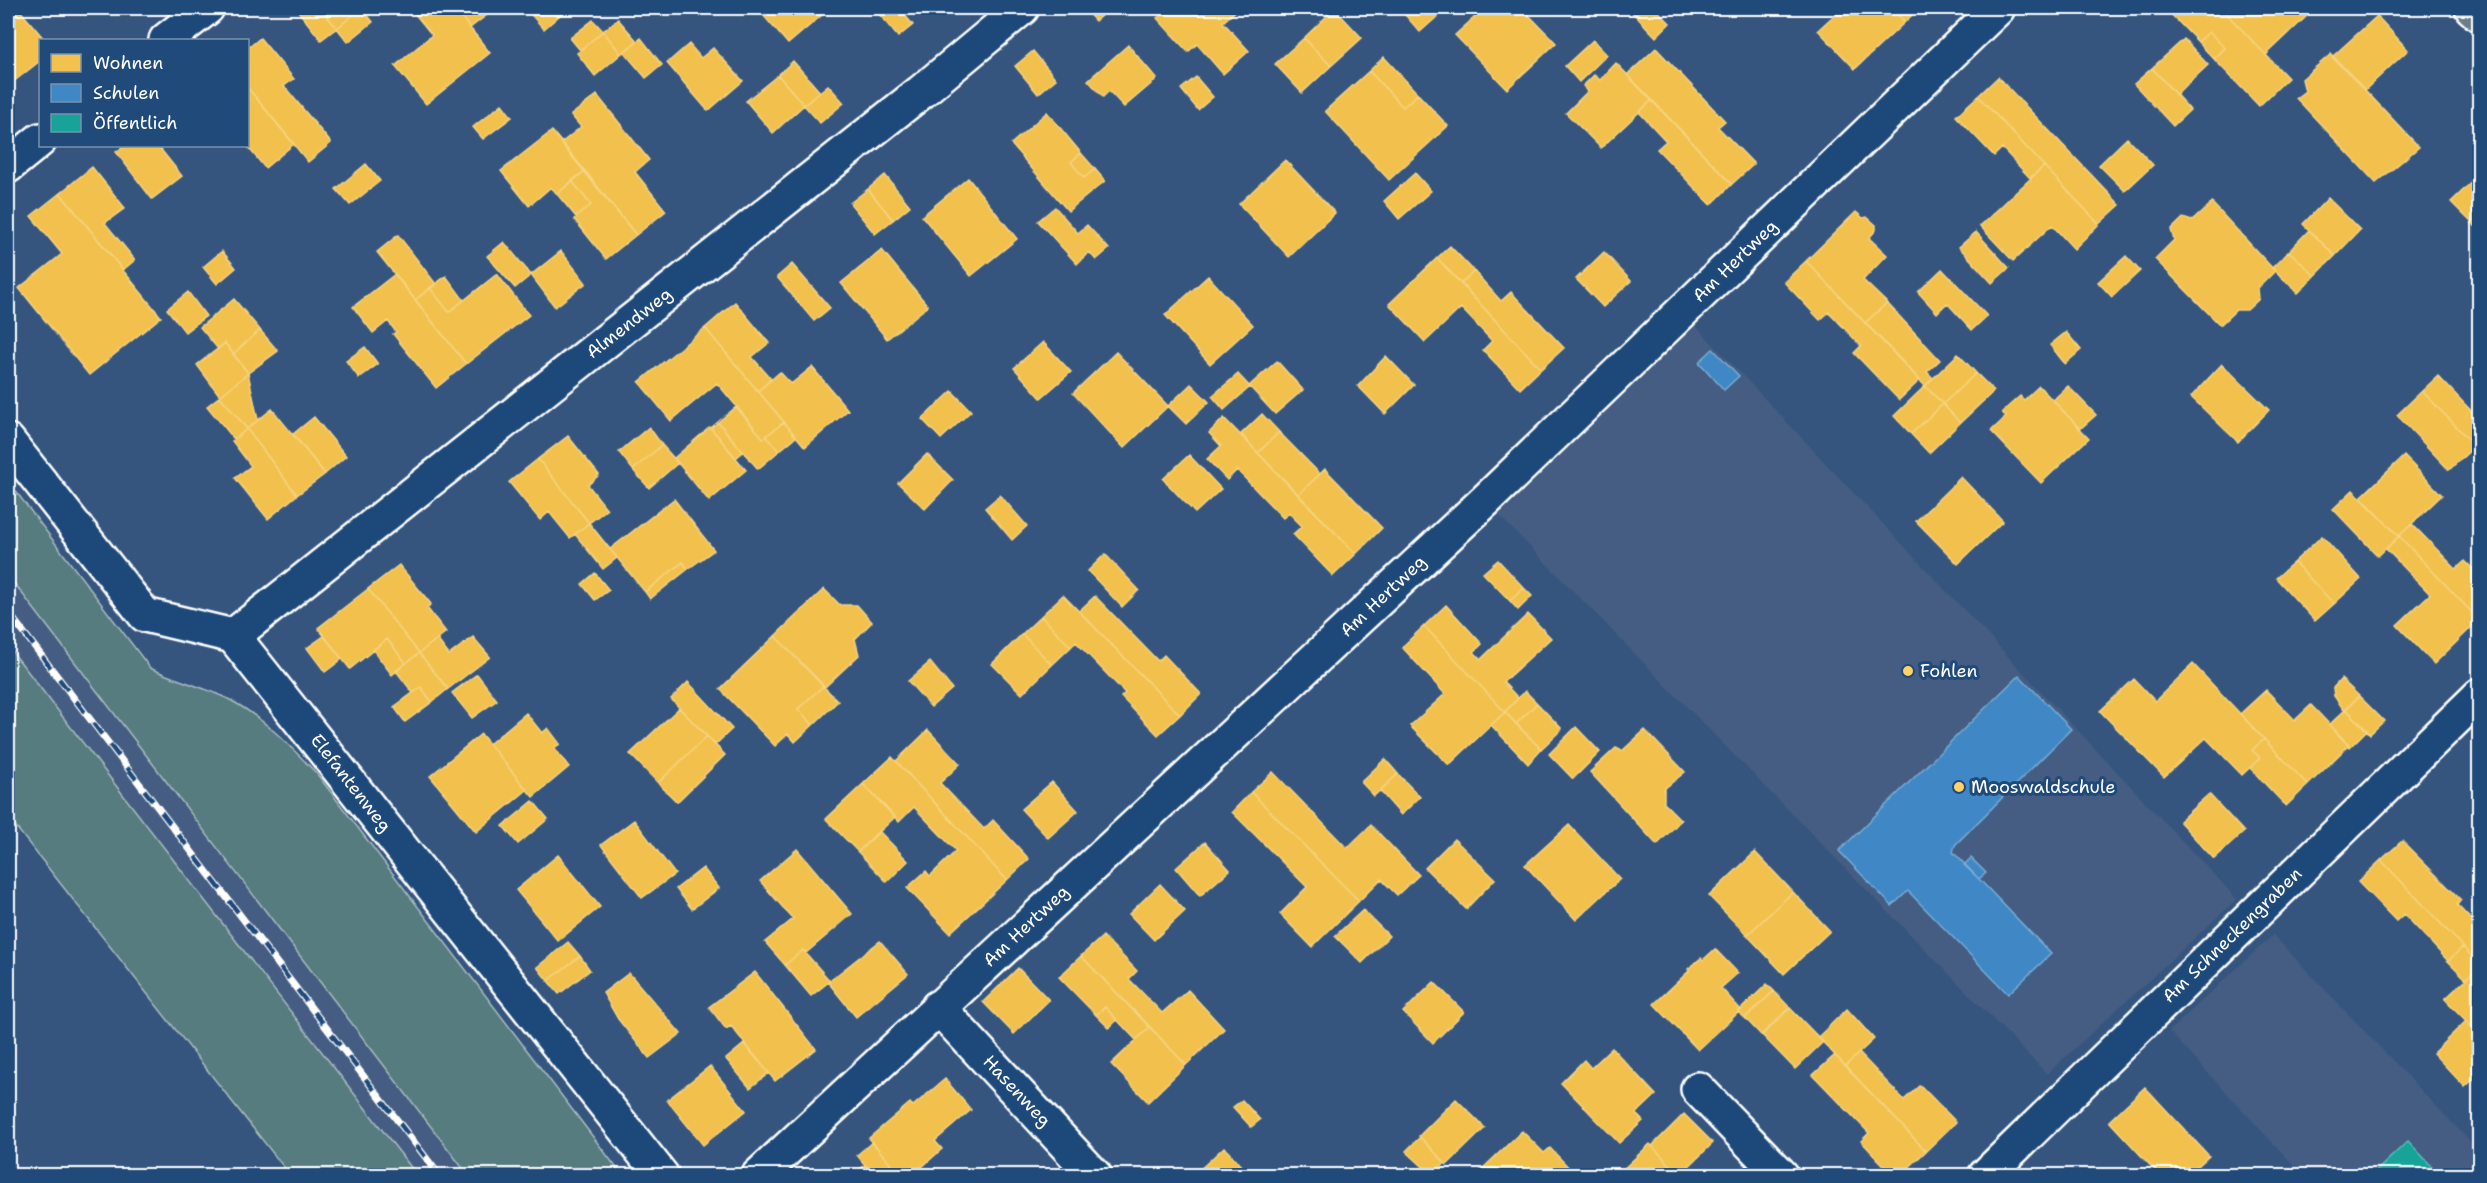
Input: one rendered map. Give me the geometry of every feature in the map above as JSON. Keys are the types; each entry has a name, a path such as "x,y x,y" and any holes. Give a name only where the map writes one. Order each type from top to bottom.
{"main road":[{"path":"2472,8 2480,15"}],"street":[{"path":"167,39 207,8"},
{"name":"Almendweg","path":"233,636 921,92 1022,8"},
{"name":"Am Hertweg","path":"758,1176 1485,501 1998,8"},
{"path":"8,166 39,141"},
{"path":"8,441 145,615 233,636"},
{"name":"Elefantenweg","path":"233,636 662,1176"},
{"name":"Am Schneckengraben","path":"1985,1176 2480,695"},
{"name":"Hasenweg","path":"938,1007 1095,1176"},
{"path":"1698,1089 1782,1176"}],"shaded area":[{"path":"1682,311 2237,899 2047,1074 1485,501"},
{"path":"8,575 468,1175 417,1175 8,646"},
{"path":"2273,935 2479,1151 2479,1175 2295,1175 2299,1171 2169,1031"}],"green space":[{"path":"8,481 150,668 212,692 244,708 277,734 317,774 622,1175 468,1175 8,575"},
{"path":"8,646 417,1175 290,1175 8,817"}],"building: Wohnen":[{"path":"18,8 44,39 39,39 39,62 8,86 8,16"},
{"path":"302,8 320,8 337,28 321,40 298,11"},
{"path":"320,8 362,8 337,28"},
{"path":"362,8 373,22 348,42 337,28"},
{"path":"410,8 454,8 490,53 426,104 395,66 432,35"},
{"path":"454,8 496,8 470,28"},
{"path":"525,8 568,8 544,29"},
{"path":"757,8 826,8 828,10 788,44"},
{"path":"874,8 899,8 913,25 898,37"},
{"path":"1083,8 1110,8 1095,21"},
{"path":"1169,8 1239,8 1223,22 1249,51 1223,74 1197,44 1188,52 1157,18"},
{"path":"1334,8 1362,38 1331,66 1304,38 1330,13 1328,10"},
{"path":"1399,8 1447,8 1420,32"},
{"path":"1485,8 1522,8 1556,43 1507,89 1455,35"},
{"path":"1634,8 1655,8 1670,23 1656,37 1631,11"},
{"path":"1842,8 1891,8 1905,22 1855,69 1818,30"},
{"path":"1891,8 1919,8 1905,22"},
{"path":"2165,8 2221,8 2288,78 2259,106 2214,59 2225,48 2209,32 2198,42"},
{"path":"2221,8 2302,8 2308,15 2266,55"},
{"path":"2377,16 2408,50 2365,90 2332,57"},
{"path":"618,19 637,41 621,54 603,31"},
{"path":"593,20 603,31 580,50 570,38"},
{"path":"603,31 621,54 595,76 577,53"},
{"path":"2209,32 2225,48 2214,59 2198,42"},
{"path":"260,38 294,79 284,86 331,143 308,162 249,89 249,47"},
{"path":"641,38 662,65 646,78 624,52"},
{"path":"1304,38 1331,66 1302,93 1275,64"},
{"path":"2184,39 2208,65 2176,95 2152,68"},
{"path":"1593,40 1607,55 1579,82 1565,66"},
{"path":"689,44 701,58 713,48 743,81 708,111 667,63"},
{"path":"1128,45 1157,79 1124,107 1109,91 1103,97 1088,80"},
{"path":"1656,48 1725,121 1718,127 1754,164 1732,184 1627,75"},
{"path":"1033,51 1056,79 1038,94 1015,66"},
{"path":"2331,54 2419,147 2376,183 2296,98 2305,91 2302,79"},
{"path":"1384,57 1418,94 1403,107 1369,71"},
{"path":"793,61 820,92 804,105 778,75"},
{"path":"1616,63 1652,100 1601,148 1566,113 1588,91 1583,86 1594,75 1600,80"},
{"path":"2152,68 2190,110 2173,126 2134,84"},
{"path":"1369,71 1403,107 1418,94 1448,126 1389,180 1325,111"},
{"path":"778,75 804,105 773,133 746,101"},
{"path":"1196,77 1213,97 1198,110 1181,89"},
{"path":"1998,77 2120,205 2099,224 1978,96"},
{"path":"828,85 844,103 820,123 804,105"},
{"path":"249,89 294,144 265,168 248,147"},
{"path":"597,95 649,160 635,172 666,211 636,235 561,143 581,127 571,115"},
{"path":"1978,96 2044,166 2030,178 2002,148 1994,156 1956,116"},
{"path":"1652,100 1732,184 1711,205 1657,149 1666,141 1639,112"},
{"path":"502,104 512,117 483,139 473,127"},
{"path":"1047,112 1081,153 1071,162 1084,178 1095,169 1105,181 1068,211 1011,144"},
{"path":"552,131 585,171 557,194 551,187 529,206 501,171"},
{"path":"2127,138 2153,165 2125,191 2099,165"},
{"path":"124,147 159,147 182,176 152,199 116,152"},
{"path":"1081,153 1095,169 1084,178 1071,162"},
{"path":"1285,160 1335,213 1289,257 1239,204"},
{"path":"366,164 380,181 350,205 336,189"},
{"path":"2044,166 2099,224 2074,249 2052,225 2013,261 1980,226"},
{"path":"92,167 125,208 105,223 135,260 123,270 60,193"},
{"path":"585,171 636,235 606,259 574,219 591,205 572,181"},
{"path":"1415,173 1431,191 1399,219 1384,201"},
{"path":"2480,174 2480,231 2451,202"},
{"path":"885,175 910,206 893,220 868,189"},
{"path":"968,178 1017,239 971,276 922,216"},
{"path":"572,181 591,205 576,217 557,194"},
{"path":"868,189 893,220 875,234 850,203"},
{"path":"60,193 161,317 89,375 19,288 62,254 31,216"},
{"path":"2328,198 2360,230 2335,256 2303,224"},
{"path":"2212,203 2275,271 2258,288 2259,299 2247,310 2236,310 2220,325 2155,259 2174,240 2171,230 2183,218 2192,221"},
{"path":"1055,207 1078,233 1087,225 1109,249 1096,260 1089,252 1077,264 1038,221"},
{"path":"1856,212 1863,218 1867,217 1876,225 1876,230 1869,238 1887,255 1863,280 1887,303 1865,323 1806,261"},
{"path":"2309,230 2335,256 2315,276 2289,251"},
{"path":"1976,232 2009,268 1992,283 1959,247"},
{"path":"398,235 436,284 415,300 377,252"},
{"path":"504,242 531,275 515,288 487,256"},
{"path":"1450,246 1474,271 1461,284 1437,258"},
{"path":"882,250 928,306 887,339 841,283"},
{"path":"222,251 236,268 217,284 203,267"},
{"path":"561,251 586,283 555,307 531,275"},
{"path":"2289,251 2315,276 2298,293 2272,268"},
{"path":"1604,252 1631,281 1603,307 1576,279"},
{"path":"2126,256 2140,271 2112,297 2098,282"},
{"path":"1437,258 1541,369 1520,389 1483,350 1492,341 1461,308 1425,342 1389,304"},
{"path":"1806,261 1920,380 1899,400 1854,353 1861,346 1829,312 1820,320 1784,282"},
{"path":"792,264 830,308 814,321 777,277"},
{"path":"1942,269 1987,316 1972,330 1947,303 1937,313 1918,292"},
{"path":"1474,271 1501,301 1511,292 1564,348 1541,369 1461,284"},
{"path":"395,274 466,364 436,388 393,334 396,332 388,321 373,333 353,307"},
{"path":"497,274 529,315 466,364 415,300 430,288 449,312"},
{"path":"446,276 464,300 449,312 430,288"},
{"path":"1208,276 1253,325 1210,364 1165,315"},
{"path":"188,292 206,316 185,332 167,309"},
{"path":"234,299 260,330 233,354 225,343 218,349 200,327"},
{"path":"735,302 769,343 752,357 771,379 758,391 705,328"},
{"path":"1887,303 1940,360 1927,372 1933,378 1925,386 1865,323"},
{"path":"705,328 784,422 763,438 717,383 671,421 639,382"},
{"path":"260,330 278,351 248,373 233,354"},
{"path":"2066,332 2081,350 2065,364 2050,345"},
{"path":"1043,342 1071,372 1041,398 1014,368"},
{"path":"225,343 248,373 220,396 197,365"},
{"path":"365,347 378,364 359,378 346,361"},
{"path":"1116,352 1168,406 1124,448 1073,393"},
{"path":"1958,354 1976,373 1943,404 1925,386"},
{"path":"1386,356 1414,385 1385,414 1358,386"},
{"path":"1277,361 1303,390 1275,414 1249,386"},
{"path":"2222,364 2269,410 2238,442 2191,397"},
{"path":"812,367 848,410 805,447 758,391 780,372 791,384"},
{"path":"248,373 258,420 247,429 220,396"},
{"path":"1976,373 1994,391 1960,423 1943,404"},
{"path":"1238,374 1250,387 1224,410 1212,396"},
{"path":"2438,376 2480,420 2480,442 2475,446 2422,391"},
{"path":"1191,384 1209,402 1186,424 1168,406"},
{"path":"1925,386 1943,404 1911,434 1894,416"},
{"path":"2039,386 2089,438 2041,483 1991,431 2006,417 2002,412 2020,396 2024,400"},
{"path":"2068,386 2096,415 2080,429 2053,400"},
{"path":"952,391 971,411 941,439 922,419"},
{"path":"2422,391 2475,446 2449,470 2397,415"},
{"path":"220,396 247,429 234,439 207,406"},
{"path":"1943,404 1960,423 1929,453 1911,434"},
{"path":"736,407 763,438 766,436 779,451 758,469 718,422"},
{"path":"272,409 325,474 297,495 247,429"},
{"path":"1262,414 1279,432 1258,453 1241,434"},
{"path":"314,417 346,456 325,474 293,434"},
{"path":"1224,418 1356,554 1333,576 1293,534 1302,526 1289,513 1283,518 1237,470 1227,480 1207,459 1221,446 1209,433"},
{"path":"718,422 743,452 736,458 711,428"},
{"path":"784,422 796,437 779,451 766,436"},
{"path":"649,427 662,445 633,470 619,452"},
{"path":"710,427 746,470 709,501 674,458"},
{"path":"247,429 297,495 268,519 235,478 251,466 232,441"},
{"path":"1279,432 1320,474 1298,495 1258,453"},
{"path":"568,436 599,475 588,485 607,509 589,523 538,459"},
{"path":"662,445 678,463 649,488 633,470"},
{"path":"927,454 953,480 925,509 898,483"},
{"path":"1189,455 1221,489 1195,513 1163,479"},
{"path":"2404,456 2442,495 2399,536 2361,497"},
{"path":"538,459 589,523 570,538 549,512 540,520 509,482"},
{"path":"1325,469 1382,528 1356,554 1298,495"},
{"path":"1961,477 2003,521 1958,564 1916,521"},
{"path":"2353,490 2399,536 2378,556 2333,509"},
{"path":"1000,495 1027,526 1012,540 985,508"},
{"path":"674,499 714,550 688,569 683,562 645,592 610,549"},
{"path":"589,523 617,558 603,569 575,534"},
{"path":"2412,524 2456,569 2465,561 2480,576 2479,620 2399,536"},
{"path":"2322,536 2361,579 2334,604 2294,562"},
{"path":"2399,536 2479,620 2434,664 2397,625 2430,594 2386,549"},
{"path":"1105,554 1139,590 1122,607 1088,571"},
{"path":"1498,560 1524,588 1510,601 1483,573"},
{"path":"683,562 688,569 650,599 645,592"},
{"path":"2294,562 2334,604 2315,621 2276,578"},
{"path":"399,565 431,604 427,608 446,632 419,653 368,589"},
{"path":"595,573 609,590 595,600 582,584"},
{"path":"1524,588 1532,596 1518,610 1510,601"},
{"path":"368,589 419,653 406,663 387,639 350,669 318,628"},
{"path":"824,589 840,605 857,605 872,622 855,639 859,655 825,687 775,636"},
{"path":"1063,595 1180,715 1158,735 1121,697 1125,693 1076,642 1071,647 1041,616"},
{"path":"1095,596 1158,661 1164,655 1201,694 1180,715 1079,611"},
{"path":"1446,605 1482,644 1474,652 1481,659 1528,614 1551,638 1503,682 1518,698 1505,712 1424,626"},
{"path":"1041,616 1071,647 1052,665 1022,634"},
{"path":"1424,626 1505,712 1449,765 1410,726 1445,694 1402,647"},
{"path":"1022,634 1052,665 1022,694 992,664"},
{"path":"324,636 342,659 325,672 307,648"},
{"path":"775,636 823,686 798,709 813,725 795,742 788,734 775,746 720,689"},
{"path":"473,637 490,657 448,689 419,653 437,639 449,655"},
{"path":"387,639 406,663 392,675 373,650"},
{"path":"419,653 448,689 432,702 421,687 413,693 396,671"},
{"path":"930,662 952,689 931,707 908,681"},
{"path":"2193,664 2264,739 2252,750 2260,758 2242,775 2206,738 2164,777 2100,711 2134,679 2155,701"},
{"path":"477,674 497,700 472,718 452,693"},
{"path":"2341,679 2359,696 2344,710 2334,696 2333,688"},
{"path":"688,682 732,729 715,745 671,699"},
{"path":"823,686 838,701 813,725 798,709"},
{"path":"421,687 432,702 405,722 394,707"},
{"path":"2266,690 2295,720 2311,705 2349,745 2308,785 2240,714"},
{"path":"1525,691 1537,703 1516,724 1505,712"},
{"path":"2359,696 2384,721 2370,734 2346,709"},
{"path":"1537,703 1562,729 1541,749 1516,724"},
{"path":"679,708 707,736 658,783 630,754"},
{"path":"2346,709 2367,730 2350,747 2329,725"},
{"path":"1505,712 1541,749 1528,764 1491,725"},
{"path":"526,713 542,733 548,728 560,744 554,748 569,767 533,797 489,744"},
{"path":"1576,727 1600,752 1573,779 1549,754"},
{"path":"928,730 960,764 940,783 984,829 993,820 1029,859 1007,880 896,761"},
{"path":"1645,730 1685,772 1664,789 1664,803 1681,820 1657,845 1590,772 1616,748 1622,751"},
{"path":"481,734 527,790 476,832 430,776"},
{"path":"707,736 725,755 677,802 658,783"},
{"path":"2264,739 2308,785 2286,806 2250,768 2260,758 2252,750"},
{"path":"892,757 1007,880 950,933 907,888 926,871 930,876 956,851 914,807 899,822 863,784"},
{"path":"1385,759 1398,774 1374,796 1361,782"},
{"path":"1273,772 1347,848 1371,825 1419,875 1397,895 1381,879 1359,901 1251,792"},
{"path":"1398,774 1420,797 1401,815 1380,791"},
{"path":"1052,782 1078,811 1048,838 1021,809"},
{"path":"863,784 895,817 858,852 826,819"},
{"path":"1251,792 1359,901 1312,947 1280,914 1307,887 1232,812"},
{"path":"2209,794 2244,832 2214,859 2179,821"},
{"path":"533,801 548,819 518,844 503,826"},
{"path":"634,820 675,874 642,898 601,845"},
{"path":"1569,825 1620,879 1576,920 1525,865"},
{"path":"879,831 908,861 887,882 858,852"},
{"path":"1454,839 1495,879 1466,909 1425,868"},
{"path":"2402,841 2461,900 2457,905 2480,929 2480,965 2381,860"},
{"path":"1205,842 1230,870 1200,896 1176,868"},
{"path":"797,849 852,914 806,953 803,950 785,965 765,942 793,919 760,881"},
{"path":"1755,852 1793,892 1747,935 1709,896"},
{"path":"558,855 600,907 558,941 516,890"},
{"path":"2381,860 2463,947 2448,961 2404,914 2396,921 2358,882"},
{"path":"703,868 719,888 692,909 676,889"},
{"path":"1160,884 1185,911 1154,940 1129,914"},
{"path":"1793,892 1830,931 1784,974 1747,935"},
{"path":"1363,910 1389,936 1362,963 1335,936"},
{"path":"1103,936 1137,971 1129,979 1162,1013 1188,990 1224,1029 1186,1065 1081,956"},
{"path":"880,941 908,974 856,1017 828,982"},
{"path":"568,942 580,956 548,981 537,967"},
{"path":"2463,947 2480,965 2466,979 2448,961"},
{"path":"1715,949 1738,973 1721,988 1741,1010 1698,1050 1654,1004 1689,971 1688,969"},
{"path":"803,950 830,981 811,996 785,965"},
{"path":"580,956 590,970 559,994 548,981"},
{"path":"1081,956 1150,1027 1136,1040 1105,1007 1096,1015 1059,977"},
{"path":"2480,966 2480,1035 2445,999"},
{"path":"1018,968 1049,1000 1014,1034 983,1002"},
{"path":"755,972 816,1049 775,1081 731,1026 726,1029 709,1007"},
{"path":"629,973 681,1034 649,1058 618,1019 603,993"},
{"path":"1434,982 1464,1012 1433,1043 1403,1012"},
{"path":"1767,984 1774,991 1745,1018 1738,1012"},
{"path":"1774,991 1790,1008 1761,1035 1745,1018"},
{"path":"1105,1007 1117,1020 1109,1028 1096,1015"},
{"path":"1790,1008 1823,1042 1795,1069 1762,1035"},
{"path":"1847,1009 1874,1039 1845,1066 1818,1037"},
{"path":"2466,1021 2480,1035 2480,1073 2465,1087 2433,1053"},
{"path":"1150,1027 1186,1065 1148,1102 1111,1064"},
{"path":"744,1044 769,1073 750,1088 726,1059"},
{"path":"1612,1048 1656,1095 1636,1114 1643,1121 1619,1143 1561,1083 1584,1060 1591,1068"},
{"path":"1859,1053 1904,1100 1920,1085 1956,1122 1926,1151 1845,1066"},
{"path":"1835,1055 1926,1151 1900,1176 1894,1176 1861,1141 1869,1133 1813,1075"},
{"path":"710,1066 746,1111 703,1145 667,1100"},
{"path":"945,1079 971,1110 935,1141 942,1149 912,1176 901,1176 869,1138 910,1103 913,1106"},
{"path":"2145,1087 2209,1156 2187,1176 2160,1176 2109,1121"},
{"path":"1456,1099 1485,1128 1447,1165 1419,1136"},
{"path":"1242,1100 1260,1120 1251,1127 1233,1107"},
{"path":"1684,1114 1713,1143 1680,1175 1652,1146"},
{"path":"1522,1131 1544,1153 1550,1148 1577,1176 1484,1176 1480,1171"},
{"path":"1420,1137 1445,1163 1433,1176 1406,1151"},
{"path":"872,1142 901,1176 874,1176 857,1155"},
{"path":"1650,1144 1676,1171 1671,1176 1620,1176 1618,1174"},
{"path":"1224,1147 1250,1176 1193,1176"},
{"path":"865,1165 874,1176 852,1176"}],"building: Schulen":[{"path":"1713,349 1739,376 1724,390 1699,362"},
{"name":"Mooswaldschule","path":"2019,675 2071,729 1955,845 1953,852 2051,954 2008,994 1908,891 1892,906 1839,851"},
{"path":"1971,858 1986,873 1979,879 1964,865"}],"building: Öffentlich":[{"path":"2408,1141 2441,1176 2371,1176"}],"railway":[{"path":"8,612 440,1176"}],"place":[{"name":"Fohlen","path":"1908,671"},
{"name":"Mooswaldschule","path":"1959,787"}]}
